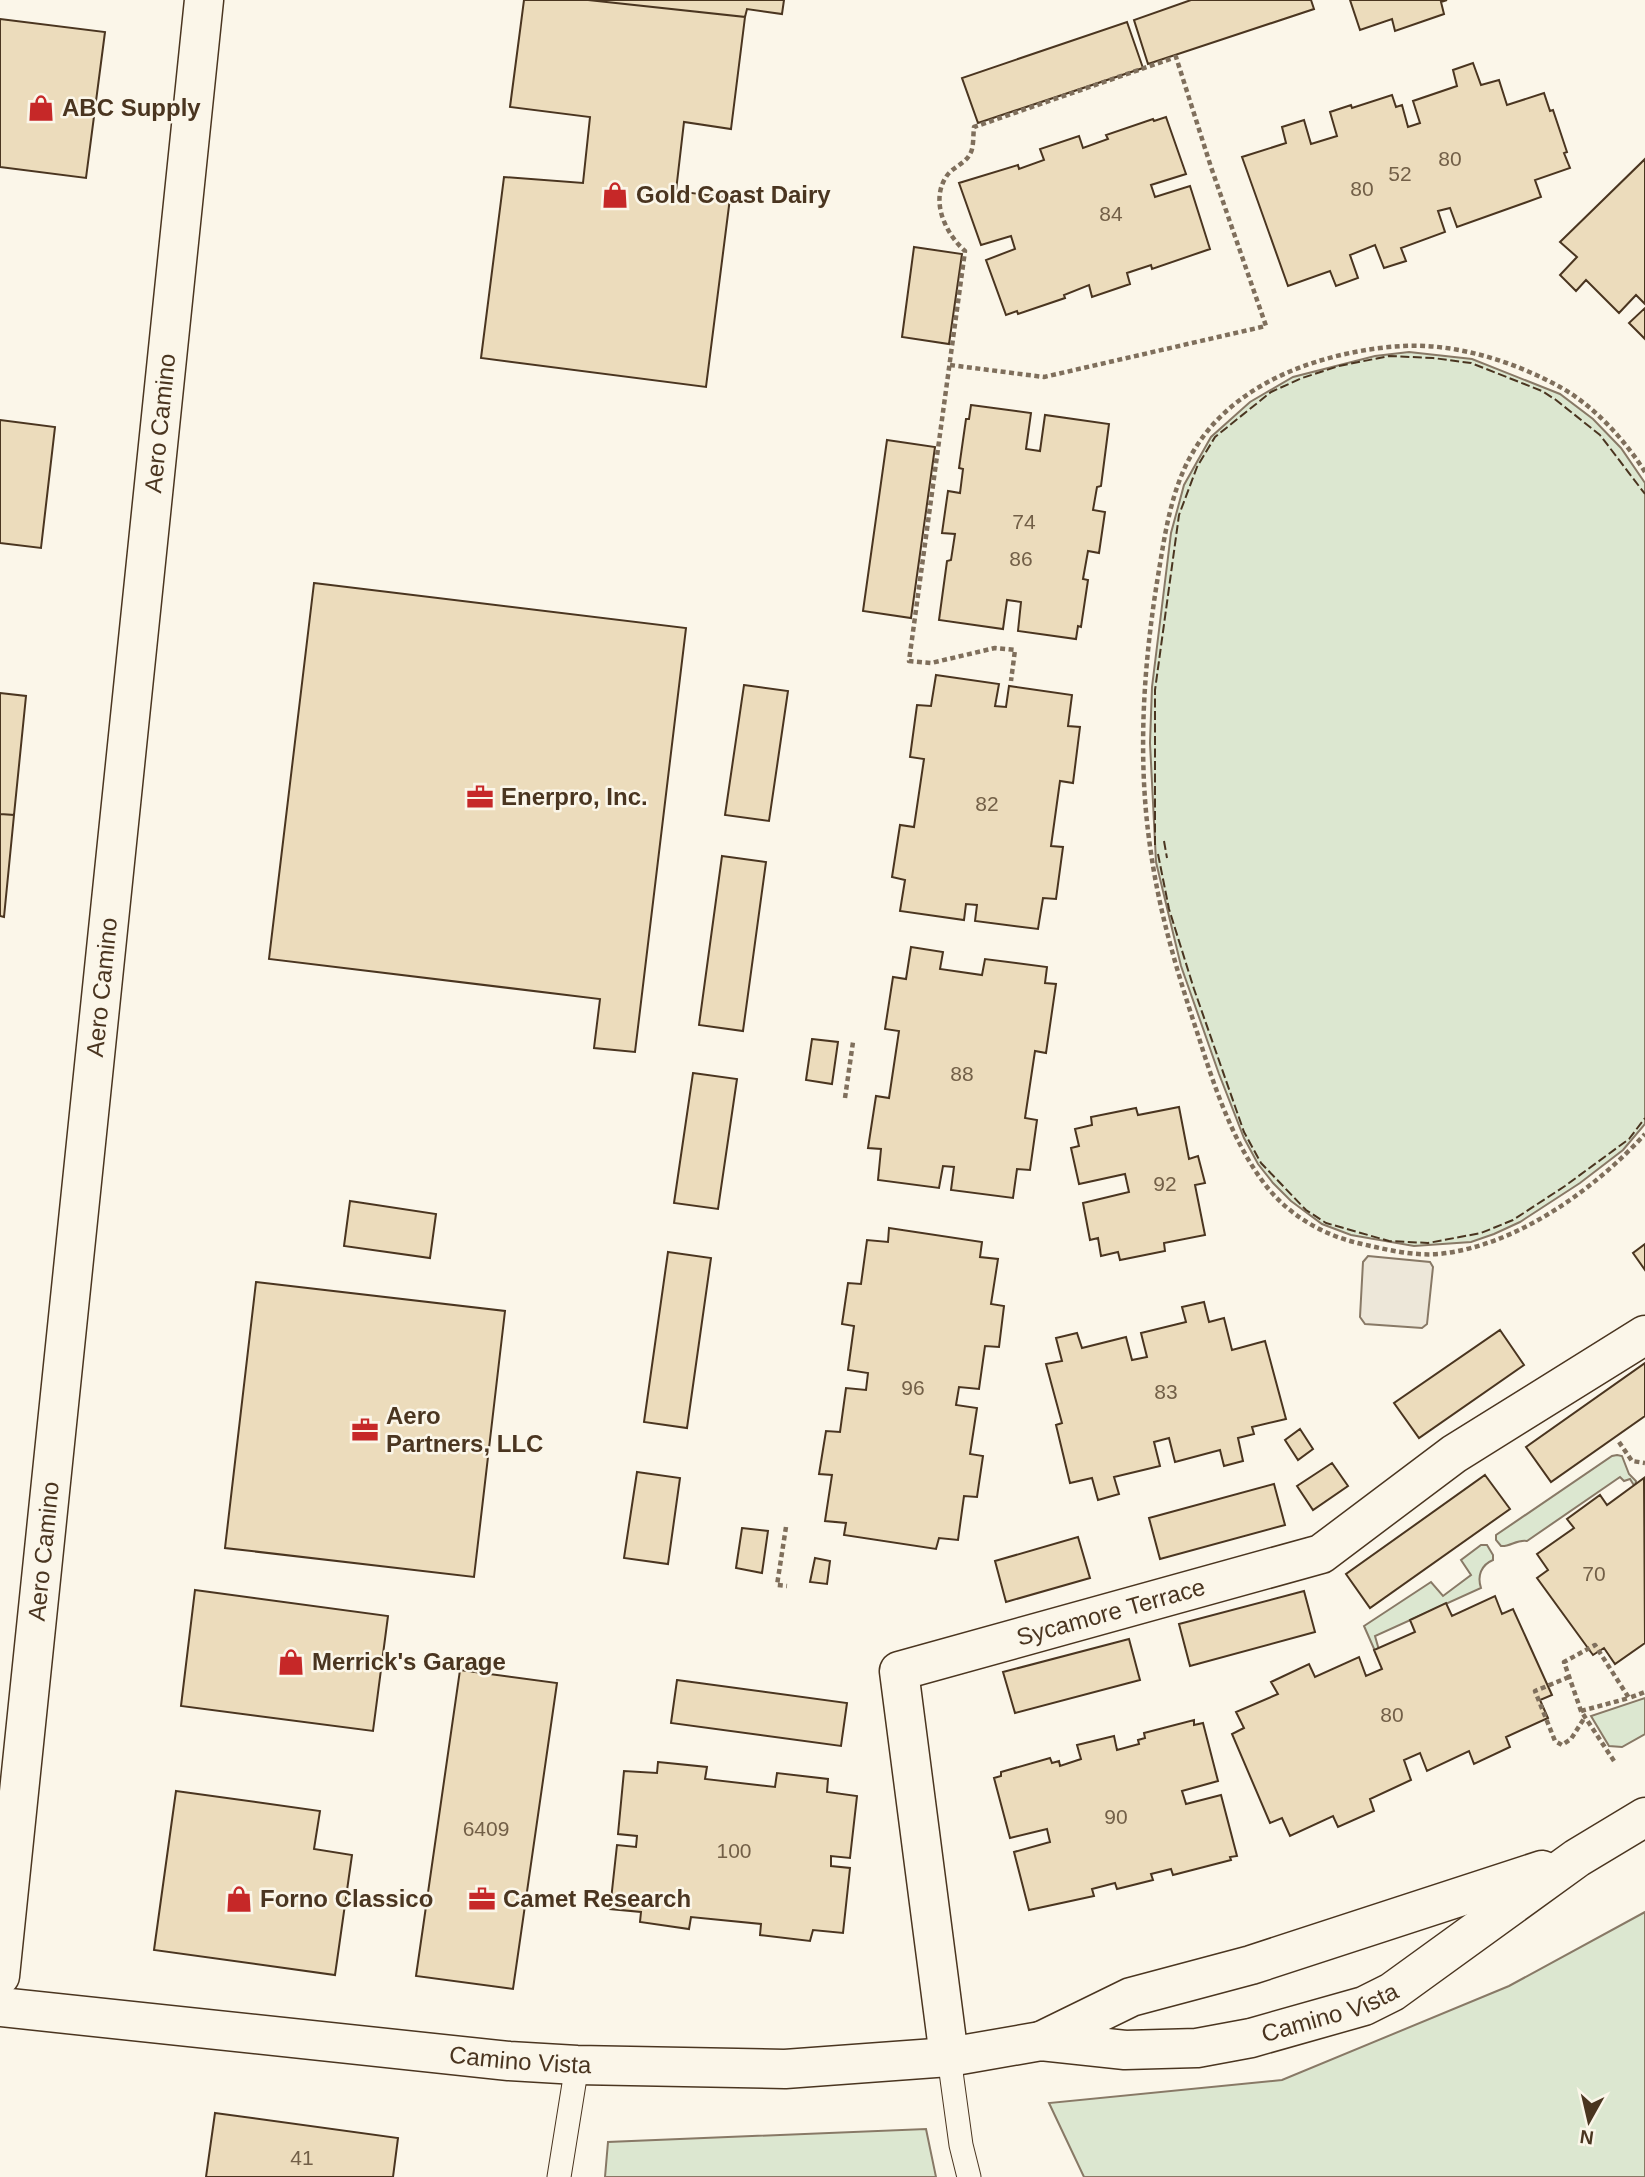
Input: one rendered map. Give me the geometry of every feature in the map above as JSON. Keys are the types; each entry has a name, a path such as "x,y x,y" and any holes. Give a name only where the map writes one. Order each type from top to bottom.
{"street":[{"name":"Aero Camino","path":"0,1976 204,0"},
{"name":"Sycamore Terrace","path":"949,2057 899,1671 1321,1554 1454,1454 1645,1335"},
{"name":"Camino Vista","path":"0,2007 509,2061 577,2065 785,2068 949,2057 1041,2041 1125,2050 1197,2048 1251,2038 1364,2006 1392,1992 1577,1858 1645,1816"},
{"name":"Camino Vista","path":"1041,2041 1131,1997 1251,1965 1577,1858"}],"lane":[{"path":"949,2057 961,2145 969,2177"},
{"path":"559,2177 577,2065"}],"path":[{"path":"950,365 1044,377 1266,326 1176,57 974,127 970,155 946,176 940,200 943,218 952,239 965,251 909,661 931,663 995,648 1015,650 1011,681"},
{"path":"1645,472 1614,433 1590,409 1562,388 1531,373 1460,349 1417,345 1380,348 1335,357 1286,374 1248,392 1212,425 1192,453 1172,502 1154,598 1144,701 1144,747 1151,855 1174,961 1207,1063 1238,1140 1270,1191 1293,1213 1324,1233 1402,1254 1437,1254 1479,1247 1524,1230 1574,1196 1623,1159 1645,1134"},
{"path":"845,1098 853,1042"},
{"path":"1619,1442 1632,1461 1645,1462"},
{"path":"786,1527 777,1585 787,1586"},
{"path":"1614,1761 1581,1711 1564,1662 1595,1645 1629,1698"},
{"path":"1569,1676 1535,1691 1555,1741 1562,1745 1571,1739 1586,1717"},
{"path":"1581,1711 1645,1692"}],"green space":[{"path":"1409,352 1472,359 1560,394 1593,419 1621,448 1645,483 1645,1124 1623,1150 1580,1183 1520,1222 1471,1242 1414,1246 1351,1235 1322,1224 1291,1201 1273,1183 1258,1164 1244,1138 1181,966 1156,862 1150,743 1152,687 1171,533 1184,485 1211,437 1250,402 1293,377 1375,356"},
{"path":"1617,1455 1622,1456 1629,1474 1636,1481 1635,1487 1630,1479 1624,1481 1620,1477 1527,1541 1501,1546 1496,1540 1496,1535"},
{"path":"1481,1545 1487,1545 1493,1560 1481,1571 1481,1588 1375,1636 1379,1650 1375,1651 1364,1626 1431,1582 1443,1596 1471,1575 1461,1560"},
{"path":"1645,1698 1645,1734 1622,1747 1609,1746 1591,1716"},
{"path":"1645,1912 1645,2177 1084,2177 1049,2103 1282,2080 1509,1986"},
{"path":"926,2129 936,2177 605,2177 608,2142"}],"shaded area":[{"path":"1368,1256 1430,1262 1433,1267 1427,1324 1422,1328 1365,1324 1360,1317 1363,1262"}],"building":[{"path":"524,0 588,0 745,17 731,129 684,122 676,191 730,198 706,387 481,358 504,177 583,183 590,117 510,107"},
{"path":"588,0 784,0 782,14 747,9 745,17"},
{"path":"1191,0 1311,0 1314,9 1148,64 1134,20"},
{"path":"1350,0 1447,0 1441,2 1444,14 1395,31 1392,19 1360,30"},
{"path":"0,19 105,32 86,178 0,167"},
{"path":"1127,22 1143,68 978,123 962,78"},
{"path":"1473,63 1481,85 1499,80 1507,105 1544,93 1550,111 1553,110 1570,168 1535,180 1541,197 1457,227 1450,208 1438,211 1445,232 1401,248 1406,261 1384,268 1375,245 1350,255 1358,278 1336,286 1330,271 1288,286 1242,157 1286,143 1282,127 1304,120 1311,144 1337,136 1330,112 1392,95 1396,107 1402,105 1408,127 1420,123 1413,101 1457,86 1453,70"},
{"path":"1166,117 1186,174 1151,185 1155,197 1190,186 1210,249 1152,269 1151,265 1127,273 1130,284 1092,297 1089,285 1064,295 1065,298 1018,314 1017,311 1006,315 986,260 1015,249 1011,236 981,245 959,183 1018,165 1019,169 1044,160 1040,149 1079,136 1083,148 1108,139 1106,135"},
{"path":"1645,159 1645,304 1636,295 1619,313 1586,280 1576,291 1560,275 1577,257 1560,242"},
{"path":"914,247 962,254 949,344 902,337"},
{"path":"1645,308 1645,339 1629,323"},
{"path":"971,405 1031,413 1026,449 1040,451 1045,415 1109,424 1101,486 1097,487 1093,510 1105,512 1099,553 1088,551 1083,579 1088,580 1081,627 1078,626 1076,639 1018,631 1021,602 1007,600 1003,629 939,620 947,561 951,560 955,534 942,533 948,491 960,493 963,469 959,468 966,419 969,419"},
{"path":"0,420 55,427 41,548 0,543"},
{"path":"887,440 935,447 911,618 863,611"},
{"path":"314,583 686,628 635,1052 594,1048 600,999 269,959"},
{"path":"936,675 999,684 995,706 1006,707 1009,686 1072,695 1068,726 1080,727 1073,783 1060,781 1051,846 1063,847 1056,899 1043,898 1038,929 975,921 977,905 966,904 964,920 900,911 905,880 892,877 900,825 914,827 924,759 910,757 917,705 931,706"},
{"path":"744,685 788,691 769,821 725,815"},
{"path":"0,693 26,696 14,815 0,814"},
{"path":"0,814 14,815 4,917 0,916"},
{"path":"722,856 766,862 743,1031 699,1025"},
{"path":"911,947 943,952 940,969 982,975 985,959 1047,967 1045,983 1056,984 1046,1053 1035,1051 1025,1118 1037,1120 1030,1170 1017,1169 1013,1198 951,1190 954,1167 943,1166 939,1188 878,1180 881,1149 868,1148 876,1096 889,1098 899,1031 885,1029 893,977 906,979"},
{"path":"812,1039 838,1042 832,1084 806,1080"},
{"path":"693,1073 737,1079 718,1209 674,1203"},
{"path":"1179,1107 1189,1159 1198,1156 1205,1183 1195,1185 1205,1235 1164,1243 1165,1251 1120,1260 1118,1252 1101,1256 1098,1238 1090,1240 1083,1203 1129,1192 1125,1174 1079,1184 1071,1148 1079,1146 1075,1129 1092,1125 1091,1117 1136,1108 1138,1115"},
{"path":"350,1201 436,1214 430,1258 344,1246"},
{"path":"889,1228 982,1242 980,1257 998,1259 991,1304 1004,1306 999,1347 985,1346 979,1389 959,1387 956,1405 977,1408 970,1454 983,1456 977,1497 964,1496 958,1540 939,1538 936,1549 844,1535 846,1523 825,1521 832,1475 819,1474 826,1431 840,1432 846,1388 866,1390 868,1373 848,1370 854,1326 842,1324 848,1283 861,1284 867,1240 888,1242"},
{"path":"1645,1244 1645,1270 1633,1253"},
{"path":"668,1252 711,1258 687,1428 644,1422"},
{"path":"256,1282 505,1311 474,1577 225,1548"},
{"path":"1204,1302 1209,1322 1224,1318 1232,1350 1265,1341 1286,1419 1252,1427 1254,1434 1238,1438 1243,1461 1224,1466 1220,1450 1175,1462 1169,1438 1154,1442 1160,1466 1114,1477 1119,1494 1098,1500 1092,1478 1070,1483 1056,1425 1062,1423 1046,1364 1062,1361 1056,1338 1077,1333 1082,1348 1126,1337 1132,1360 1147,1357 1141,1333 1186,1322 1182,1307"},
{"path":"1500,1330 1524,1365 1419,1438 1394,1403"},
{"path":"1645,1363 1645,1416 1551,1482 1526,1447"},
{"path":"1300,1429 1313,1449 1298,1460 1285,1440"},
{"path":"1332,1463 1348,1486 1313,1510 1297,1486"},
{"path":"637,1472 680,1478 668,1564 624,1558"},
{"path":"1485,1475 1510,1509 1370,1608 1346,1574"},
{"path":"1644,1478 1645,1643 1615,1664 1604,1648 1593,1655 1537,1578 1548,1570 1537,1554 1574,1528 1567,1519 1600,1495 1607,1505"},
{"path":"1274,1484 1285,1525 1160,1559 1149,1518"},
{"path":"742,1528 768,1531 762,1573 736,1568"},
{"path":"1078,1537 1090,1578 1006,1602 995,1561"},
{"path":"815,1558 830,1561 827,1584 810,1582"},
{"path":"195,1590 388,1616 373,1731 181,1706"},
{"path":"1304,1591 1315,1632 1190,1666 1179,1624"},
{"path":"1495,1596 1502,1614 1513,1609 1552,1695 1540,1700 1548,1718 1506,1737 1510,1747 1474,1764 1469,1751 1427,1771 1420,1753 1404,1760 1411,1780 1370,1799 1374,1811 1338,1827 1333,1816 1290,1836 1282,1818 1270,1823 1232,1734 1244,1728 1236,1712 1278,1694 1271,1682 1309,1664 1315,1677 1359,1657 1366,1676 1382,1669 1374,1650 1415,1632 1410,1620 1446,1603 1452,1616"},
{"path":"1129,1639 1140,1680 1015,1713 1003,1672"},
{"path":"460,1670 557,1683 513,1989 416,1976"},
{"path":"677,1680 847,1703 841,1746 671,1723"},
{"path":"1194,1720 1194,1725 1203,1723 1218,1781 1182,1791 1186,1804 1221,1795 1237,1856 1230,1857 1231,1860 1173,1875 1171,1869 1151,1874 1153,1880 1117,1889 1115,1883 1092,1889 1094,1896 1029,1910 1014,1852 1050,1842 1047,1829 1010,1838 994,1778 1001,1776 1001,1772 1050,1758 1052,1763 1059,1761 1060,1766 1081,1759 1077,1745 1114,1736 1117,1750 1139,1744 1138,1740 1145,1738 1144,1733"},
{"path":"658,1762 707,1767 705,1779 775,1787 777,1773 828,1779 827,1792 857,1796 850,1858 831,1856 831,1866 850,1868 843,1933 813,1930 810,1941 760,1935 761,1924 691,1917 689,1929 640,1922 641,1912 610,1909 617,1845 636,1847 637,1836 618,1834 624,1771 657,1773"},
{"path":"176,1791 320,1811 314,1849 352,1855 335,1975 154,1950"},
{"path":"215,2113 398,2138 393,2177 206,2177"}],"fence":[{"path":"1155,845 1155,690 1179,515 1197,467 1215,437 1271,392 1339,366 1389,356 1471,363 1542,391 1556,400 1600,435 1645,494"},
{"path":"1164,841 1167,858"},
{"path":"1158,854 1169,909 1244,1132 1261,1163 1306,1210 1326,1223 1389,1241 1428,1243 1481,1233 1513,1220 1565,1186 1629,1139 1645,1118"}],"place":[{"name":"ABC Supply","path":"41,108"},
{"name":"Gold Coast Dairy","path":"615,195"},
{"name":"Enerpro, Inc.","path":"480,797"},
{"name":"Aero Partners, LLC","path":"365,1430"},
{"name":"Merrick's Garage","path":"291,1662"},
{"name":"Forno Classico","path":"239,1899"},
{"name":"Camet Research","path":"482,1899"}]}
